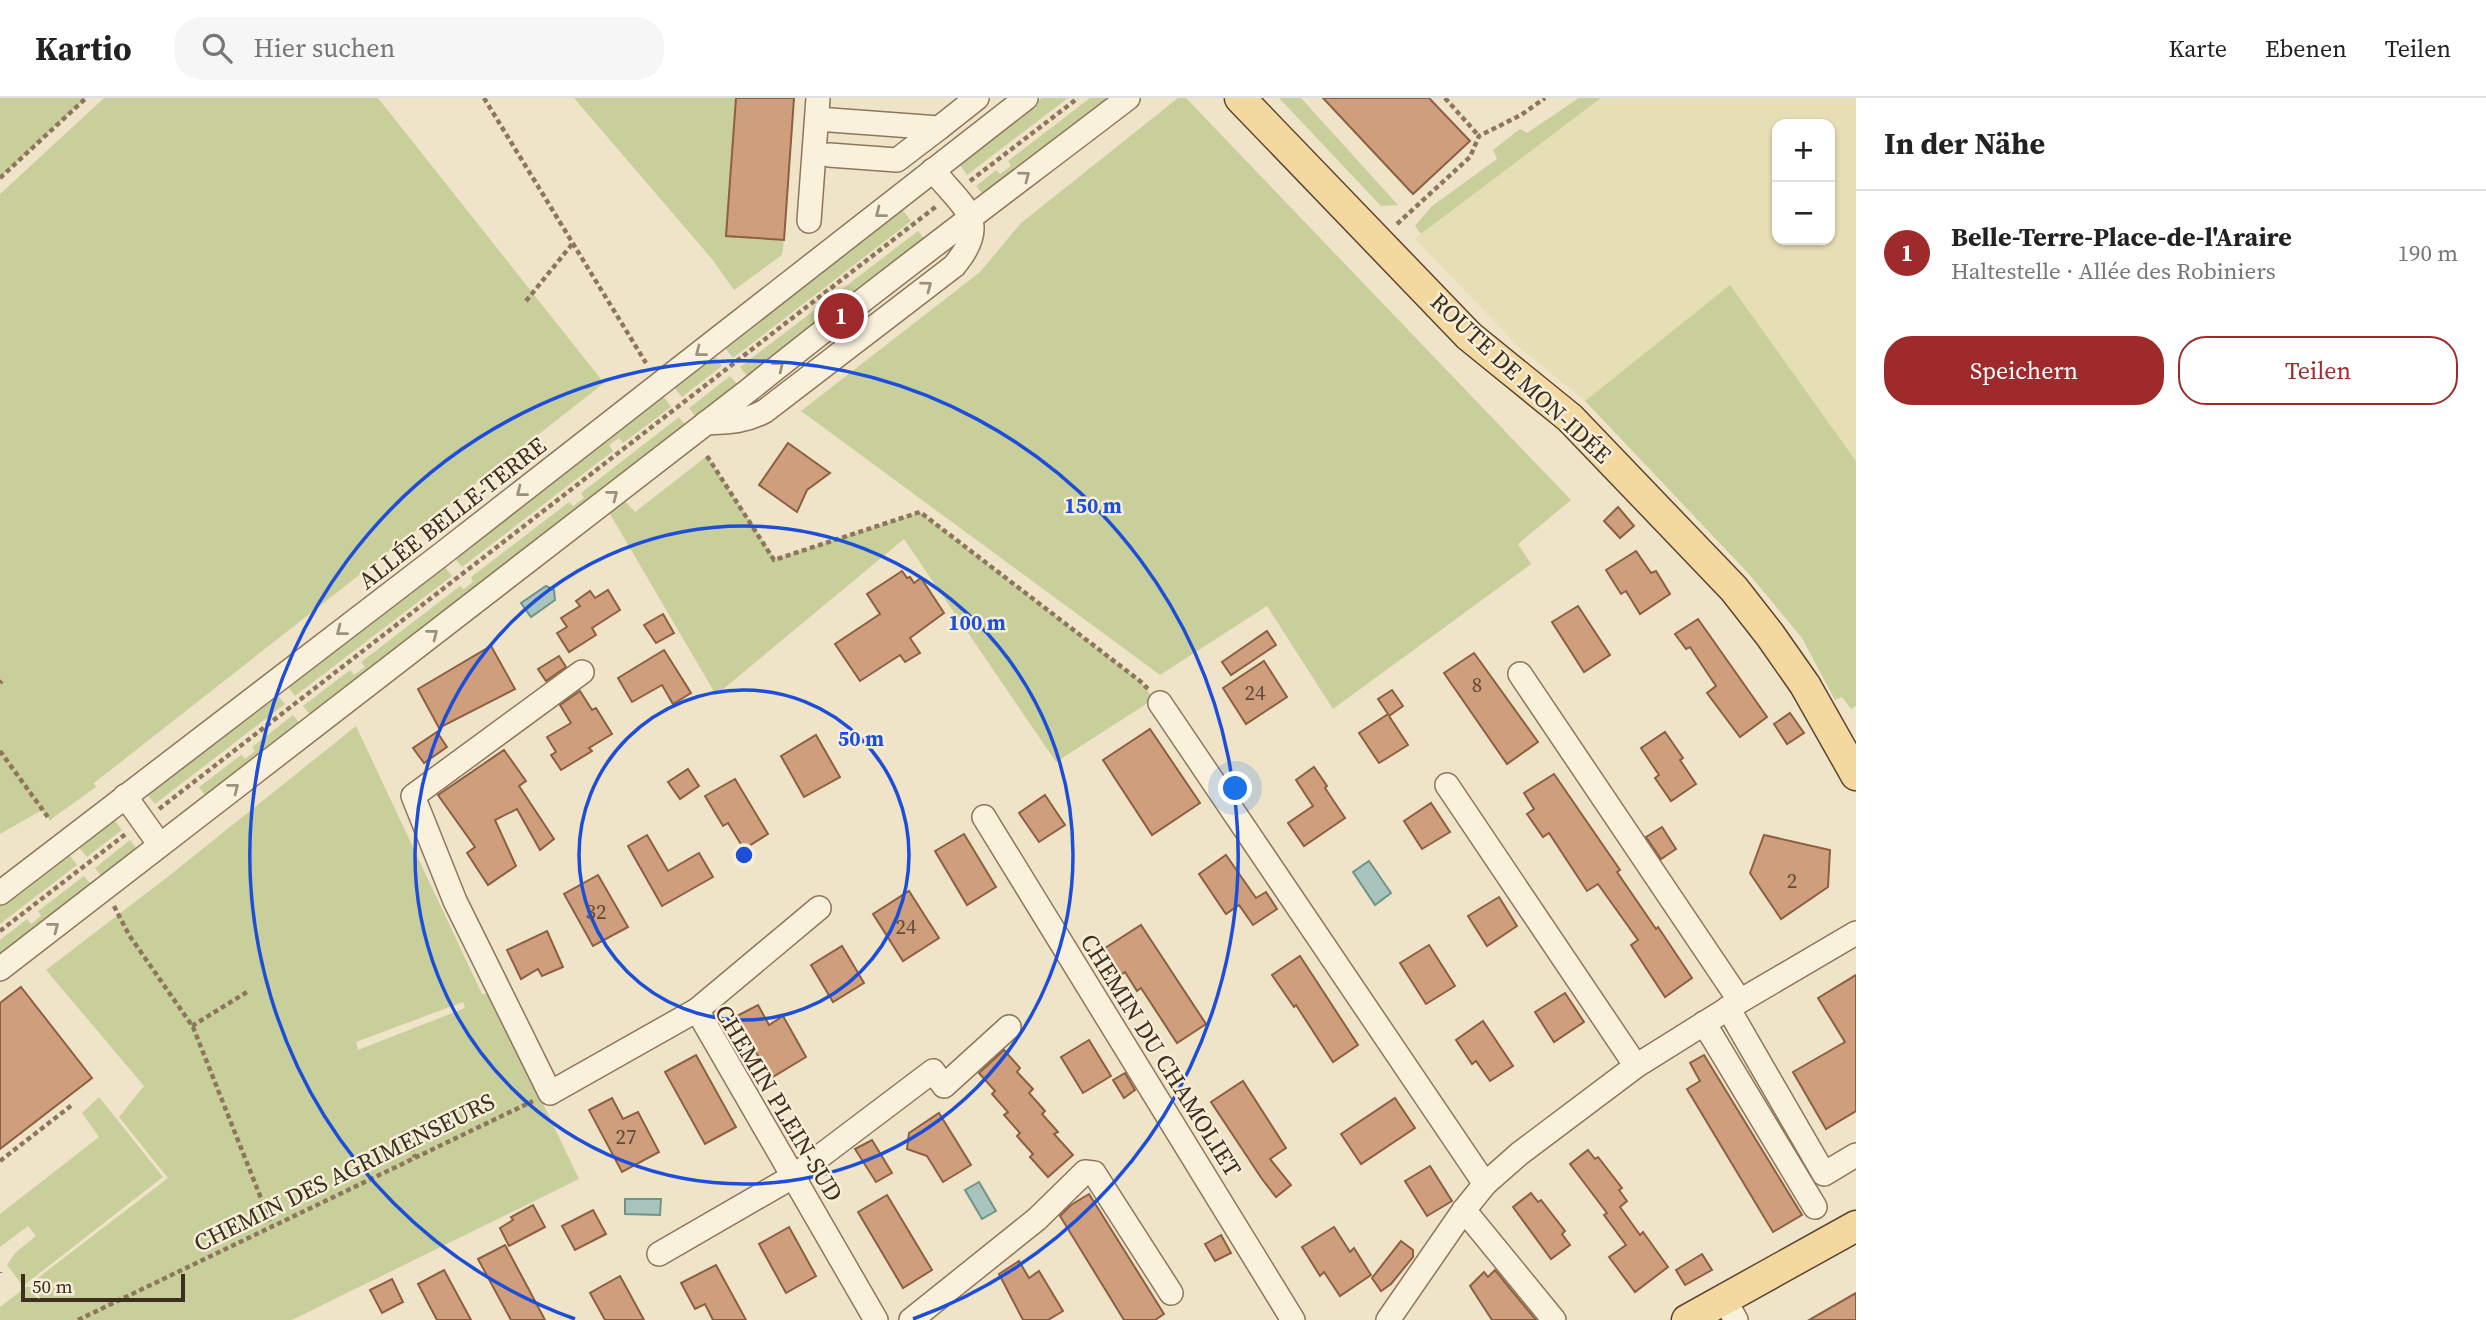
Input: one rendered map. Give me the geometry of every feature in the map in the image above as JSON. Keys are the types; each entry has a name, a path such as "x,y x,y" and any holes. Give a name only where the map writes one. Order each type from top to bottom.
{"main road":[{"name":"ROUTE DE MON-IDÉE","path":"1240,98 1469,336 1570,418 1734,589 1805,685 1856,775"},
{"path":"1687,1320 1730,1310 1856,1226"}],"street":[{"path":"829,155 897,160 977,98"},
{"name":"ALLÉE BELLE-TERRE","path":"0,893 431,562 1026,98"},
{"path":"0,969 1128,98"},
{"path":"809,221 817,109 939,128"},
{"path":"933,170 971,218"},
{"path":"550,1093 455,901 413,796 582,671"},
{"path":"1520,674 1734,1004 1824,1174 1856,1154"},
{"path":"1160,703 1485,1184"},
{"path":"1447,785 1636,1066"},
{"path":"125,796 160,845"},
{"name":"CHEMIN DU CHAMOLIET","path":"984,817 1293,1320"},
{"path":"697,1010 819,908"},
{"path":"1388,1320 1464,1210 1485,1184 1519,1154 1636,1066 1734,1004 1856,933"},
{"name":"CHEMIN PLEIN-SUD","path":"550,1093 697,1010 876,1320"},
{"path":"1704,1023 1815,1207"},
{"path":"659,1254 794,1176 933,1071 944,1086 1009,1027"},
{"path":"911,1320 1037,1219 1085,1172 1090,1171 1094,1173 1171,1293"},
{"path":"1464,1210 1555,1320"}],"path":[{"path":"0,178 86,98"},
{"path":"484,98 646,363"},
{"path":"0,931 1078,98"},
{"path":"1445,98 1479,136"},
{"path":"1378,242 1470,157 1479,136 1521,115 1545,98"},
{"path":"526,301 573,243"},
{"path":"707,456 774,559 920,512 1140,681 1160,703"},
{"path":"0,751 50,821"},
{"path":"114,905 129,935 192,1026 272,1226"},
{"path":"192,1026 247,992"},
{"name":"CHEMIN DES AGRIMENSEURS","path":"78,1320 550,1093"},
{"path":"0,1161 72,1105"},
{"path":"404,1131 415,1157"}],"shaded area":[{"path":"1601,98 1856,98 1856,461 1730,286 1585,401 1520,348 1415,239"}],"green space":[{"path":"0,98 86,98 0,178"},
{"path":"104,98 378,98 604,383 94,783 96,787 50,820 42,810 0,834 0,194"},
{"path":"574,98 736,98 726,235 784,240 782,255 734,290 712,259"},
{"path":"1042,98 1068,98 967,175 958,162"},
{"path":"1090,98 1114,98 985,197 976,186 996,170 1000,174 1011,166 1008,161"},
{"path":"1178,98 1186,98 1571,500 1518,544 1531,564 1333,709 1267,606 1160,675 801,411 980,272 1021,223"},
{"path":"1279,98 1301,98 1398,205 1381,206"},
{"path":"1579,98 1601,98 1421,234 1415,226 1432,206 1497,159 1493,150 1520,129 1527,133"},
{"path":"901,208 911,221 733,358 723,345"},
{"path":"918,231 928,243 750,380 740,367"},
{"path":"1730,285 1856,461 1856,706 1851,709 1842,697 1835,700 1802,638 1749,574 1585,401"},
{"path":"713,354 722,366 682,397 672,385"},
{"path":"730,376 740,388 698,420 689,408"},
{"path":"661,393 671,407 623,443 619,438 609,445 613,451 462,567 452,554"},
{"path":"679,417 688,428 312,717 303,706 350,670 354,675 365,667 361,662 460,586 464,589 473,582 471,577 569,502 573,506 584,498 581,493"},
{"path":"707,456 775,559 920,512 1140,681 1154,699 1056,762 904,539 716,695 610,514 625,501 635,512"},
{"path":"442,563 452,576 295,696 285,683"},
{"path":"275,692 285,704 155,804 145,792"},
{"path":"293,715 302,726 208,799 199,787 241,755 245,759 255,751 252,747"},
{"path":"356,726 482,994 490,993 579,1179 292,1320 0,1320 0,1307 168,1178 119,1117 144,1086 46,970","holes":["463,1002 465,1008 358,1050 356,1042"]},
{"path":"113,818 122,830 87,857 77,845"},
{"path":"130,840 139,852 104,880 95,868"},
{"path":"67,852 77,865 0,924 0,904"},
{"path":"84,876 94,888 0,958 0,940 27,919 31,924 41,916 38,911"},
{"path":"99,1097 163,1177 23,1286 7,1265 15,1253 36,1236 28,1226 0,1247 0,1214 99,1137 82,1113"}],"water":[{"path":"546,586 554,590 555,600 531,617 521,603"},
{"path":"1369,861 1391,893 1375,905 1353,872"},
{"path":"979,1182 996,1211 982,1219 965,1190"},
{"path":"625,1199 661,1199 660,1215 625,1214"}],"building":[{"path":"736,98 794,98 784,240 726,236"},
{"path":"1323,98 1429,98 1470,141 1413,194"},
{"path":"788,443 830,473 807,490 797,512 759,485"},
{"path":"1618,507 1634,526 1620,538 1604,521"},
{"path":"1636,551 1651,573 1656,571 1670,594 1640,614 1626,591 1621,594 1606,570"},
{"path":"902,571 914,583 921,578 944,613 910,638 920,653 905,662 900,655 860,681 835,644 880,614 867,594"},
{"path":"608,590 620,610 592,628 596,635 569,652 557,633 567,627 561,618 580,606 576,601 590,591 595,598"},
{"path":"1578,606 1610,655 1584,672 1552,622"},
{"path":"663,614 674,633 656,643 644,625"},
{"path":"1698,619 1767,717 1740,737 1707,693 1716,686 1690,647 1686,649 1675,634"},
{"path":"1267,631 1276,645 1231,675 1222,662"},
{"path":"491,646 515,689 439,728 418,689"},
{"path":"664,650 691,693 673,704 662,685 632,702 618,678"},
{"path":"1474,653 1538,742 1507,764 1444,673"},
{"path":"559,656 566,667 546,681 538,669"},
{"path":"1264,661 1287,697 1246,724 1223,688"},
{"path":"1392,690 1403,706 1389,716 1408,745 1379,763 1359,733 1388,714 1378,699"},
{"path":"580,691 592,710 596,708 612,734 589,748 592,751 561,770 551,755 556,752 547,737 571,723 560,705"},
{"path":"1790,713 1804,733 1787,744 1774,724"},
{"path":"1150,729 1200,803 1152,835 1103,760"},
{"path":"437,732 447,747 424,763 413,748"},
{"path":"1665,732 1683,758 1680,760 1696,784 1671,801 1655,778 1659,775 1641,748"},
{"path":"816,735 840,777 804,797 781,756"},
{"path":"504,750 526,781 519,786 554,839 540,850 517,809 495,820 516,866 488,885 467,853 475,847 438,795"},
{"path":"1314,767 1345,818 1304,846 1288,823 1313,806 1296,780"},
{"path":"688,769 699,786 680,799 668,782"},
{"path":"1554,774 1620,870 1617,872 1692,978 1665,997 1631,945 1638,940 1598,884 1587,891 1549,833 1543,837 1527,814 1534,809 1524,793"},
{"path":"735,779 768,834 744,849 728,823 723,826 705,796"},
{"path":"1045,795 1065,825 1039,842 1019,813"},
{"path":"1431,803 1450,832 1422,849 1404,821"},
{"path":"1662,827 1676,849 1661,859 1646,837"},
{"path":"964,834 996,887 967,905 935,851"},
{"path":"647,835 668,871 699,853 713,877 662,906 628,846"},
{"path":"1764,835 1830,850 1828,887 1781,919 1750,873"},
{"path":"1226,855 1256,898 1266,892 1277,909 1253,925 1239,905 1226,914 1199,874"},
{"path":"598,875 628,927 593,946 564,894"},
{"path":"909,891 939,938 903,961 873,914"},
{"path":"1499,897 1517,926 1487,946 1468,916"},
{"path":"1141,925 1206,1024 1177,1043 1141,988 1137,991 1125,972 1120,976 1102,950"},
{"path":"547,931 563,967 542,976 538,969 521,979 507,950"},
{"path":"1429,945 1455,986 1426,1004 1400,963"},
{"path":"842,946 864,983 833,1002 811,965"},
{"path":"1300,956 1358,1045 1333,1062 1296,1005 1294,1007 1272,975"},
{"path":"1856,975 1856,1111 1826,1129 1793,1072 1845,1042 1818,998"},
{"path":"21,987 92,1078 0,1149 0,1003"},
{"path":"1565,993 1584,1022 1554,1042 1535,1012"},
{"path":"758,1005 769,1025 783,1016 806,1057 771,1078 735,1017"},
{"path":"1483,1021 1513,1066 1490,1081 1476,1061 1472,1064 1456,1040"},
{"path":"1089,1040 1111,1076 1083,1093 1061,1057"},
{"path":"1004,1050 1020,1068 1017,1072 1033,1089 1029,1093 1058,1132 1054,1134 1073,1155 1048,1177 1030,1157 1033,1154 1017,1136 1020,1133 1004,1115 1008,1112 979,1073"},
{"path":"696,1055 736,1127 705,1144 665,1072"},
{"path":"1704,1055 1802,1215 1773,1232 1687,1089 1700,1081 1690,1063"},
{"path":"1125,1073 1135,1090 1124,1098 1113,1080"},
{"path":"1243,1081 1286,1148 1270,1159 1291,1185 1276,1197 1211,1102"},
{"path":"612,1098 623,1119 638,1112 659,1152 622,1172 589,1110"},
{"path":"1395,1098 1415,1128 1361,1164 1341,1134"},
{"path":"939,1113 971,1165 943,1182 927,1156 907,1149 909,1133"},
{"path":"872,1140 892,1173 876,1182 855,1149"},
{"path":"1588,1150 1595,1159 1598,1157 1622,1188 1619,1190 1627,1201 1620,1207 1640,1235 1643,1232 1668,1267 1635,1292 1609,1257 1626,1245 1604,1215 1607,1213 1570,1164"},
{"path":"1430,1166 1452,1201 1427,1216 1405,1181"},
{"path":"1531,1193 1538,1202 1541,1200 1565,1231 1562,1234 1570,1245 1551,1259 1513,1207"},
{"path":"1089,1194 1164,1314 1155,1320 1124,1320 1060,1216 1071,1205"},
{"path":"887,1195 932,1270 903,1288 858,1212"},
{"path":"533,1205 545,1227 509,1246 500,1228 513,1220 511,1217"},
{"path":"593,1210 606,1234 575,1250 562,1226"},
{"path":"789,1227 816,1276 786,1293 759,1244"},
{"path":"1334,1227 1350,1252 1354,1248 1371,1275 1340,1296 1324,1272 1320,1276 1302,1247"},
{"path":"1221,1235 1231,1253 1215,1261 1205,1244"},
{"path":"1401,1241 1413,1250 1413,1257 1391,1284 1381,1291 1372,1278"},
{"path":"505,1245 545,1320 511,1320 478,1259"},
{"path":"1702,1254 1712,1270 1685,1285 1676,1270"},
{"path":"1019,1261 1029,1278 1039,1271 1063,1311 1048,1320 1023,1320 999,1274"},
{"path":"716,1265 746,1320 713,1320 705,1304 695,1309 681,1283"},
{"path":"444,1270 471,1320 437,1320 418,1284"},
{"path":"1495,1270 1536,1320 1492,1320 1470,1286 1484,1272 1488,1277"},
{"path":"620,1276 644,1320 605,1320 590,1293"},
{"path":"392,1279 403,1302 382,1313 370,1290"},
{"path":"1856,1293 1856,1320 1809,1320"}],"place":[{"name":"Belle-Terre-Place-de-l'Araire","path":"841,316"}]}
